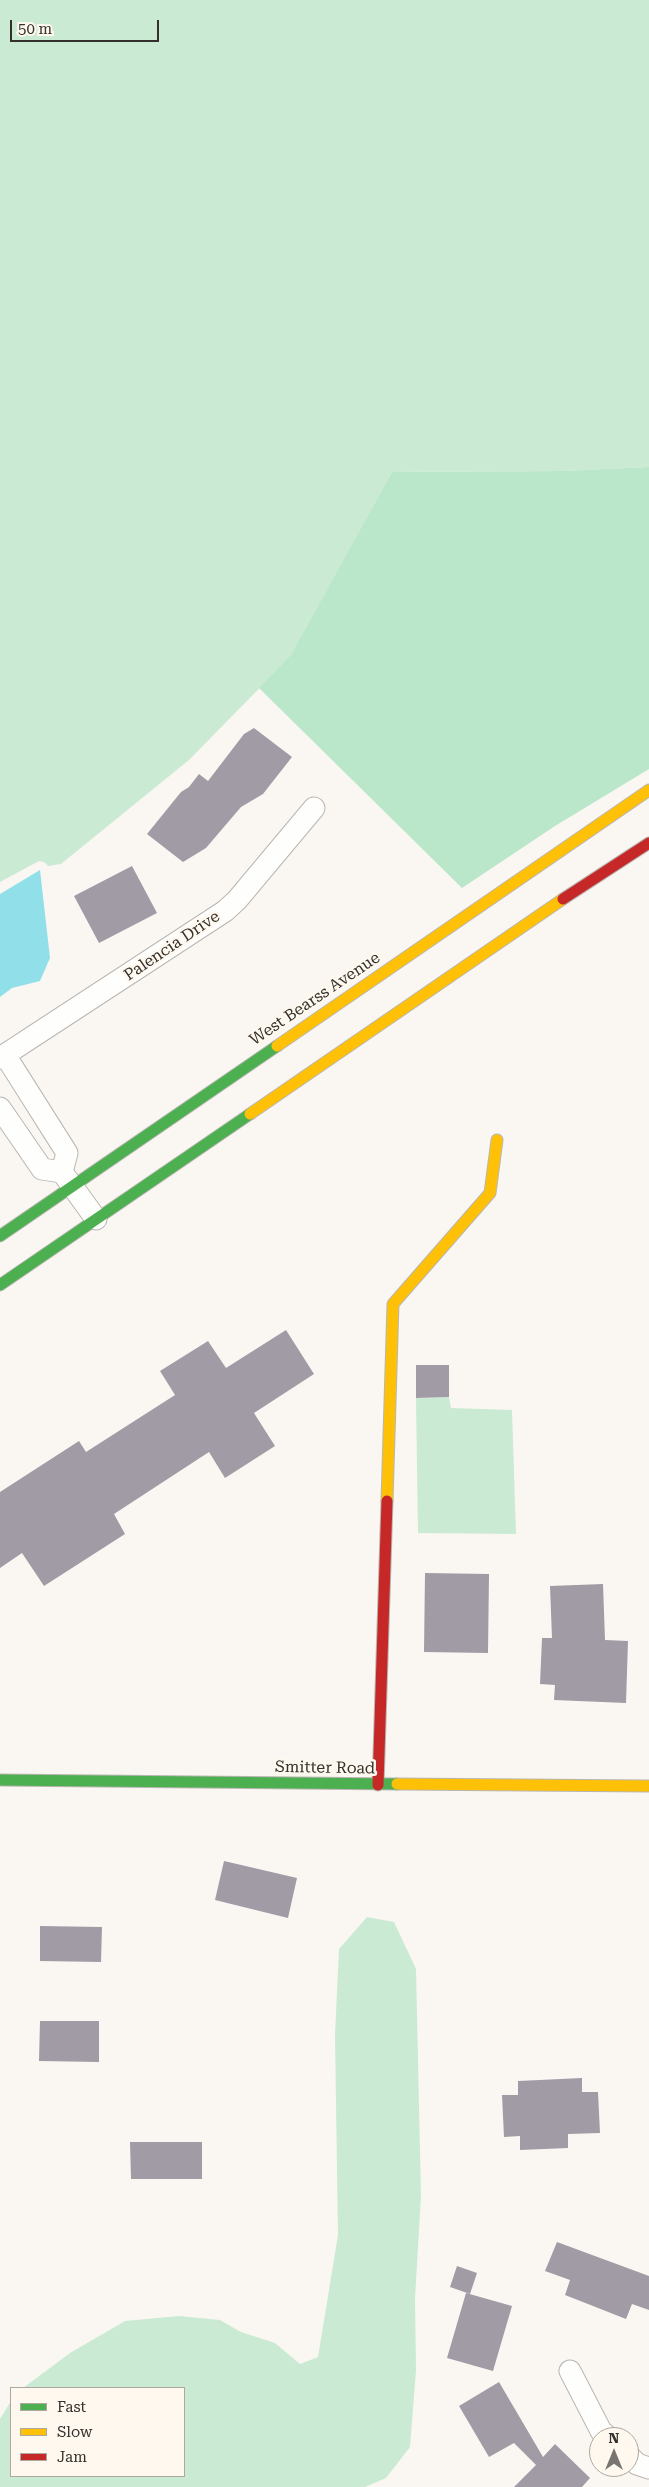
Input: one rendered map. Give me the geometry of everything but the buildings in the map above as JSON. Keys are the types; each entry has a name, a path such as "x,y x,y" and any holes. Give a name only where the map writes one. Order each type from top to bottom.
{"main road":[{"name":"West Bearss Avenue","path":"0,1236 66,1179 649,790"},
{"path":"0,1285 584,885 649,843"},
{"path":"584,885 588,869"},
{"path":"378,1785 394,1304 490,1194 497,1140"},
{"name":"Smitter Road","path":"0,1780 378,1785 649,1786"}],"street":[{"name":"Palencia Drive","path":"66,1179 67,1153 3,1057 225,911 237,900 314,808"},
{"path":"0,1108 42,1169 66,1179 96,1219"},
{"path":"570,2371 599,2427"}],"green space":[{"path":"0,0 649,0 649,467 563,471 392,472 291,656 189,760 61,864 48,866 44,862 39,861 0,882"},
{"path":"649,467 649,769 555,826 462,888 259,688 291,655 392,472 563,471"},
{"path":"449,1397 451,1408 512,1410 516,1534 418,1533 416,1398"},
{"path":"367,1917 394,1922 416,1969 421,2196 415,2299 416,2370 410,2447 386,2478 365,2487 0,2487 0,2419 10,2403 10,2477 185,2477 185,2387 24,2387 70,2353 125,2321 179,2316 220,2320 241,2332 275,2343 300,2364 318,2357 338,2235 335,2035 339,1949"}],"water":[{"path":"40,870 50,958 40,981 12,988 0,997 0,894"}],"traffic: fast":[{"path":"0,1236 277,1046"},
{"path":"0,1285 250,1114"},
{"path":"0,1780 397,1784"}],"traffic: slow":[{"path":"277,1046 649,790"},
{"path":"250,1114 563,899"},
{"path":"387,1501 393,1304 490,1193 497,1140"},
{"path":"397,1784 649,1786"}],"traffic: jam":[{"path":"563,899 649,843"},
{"path":"378,1785 387,1501"}]}
